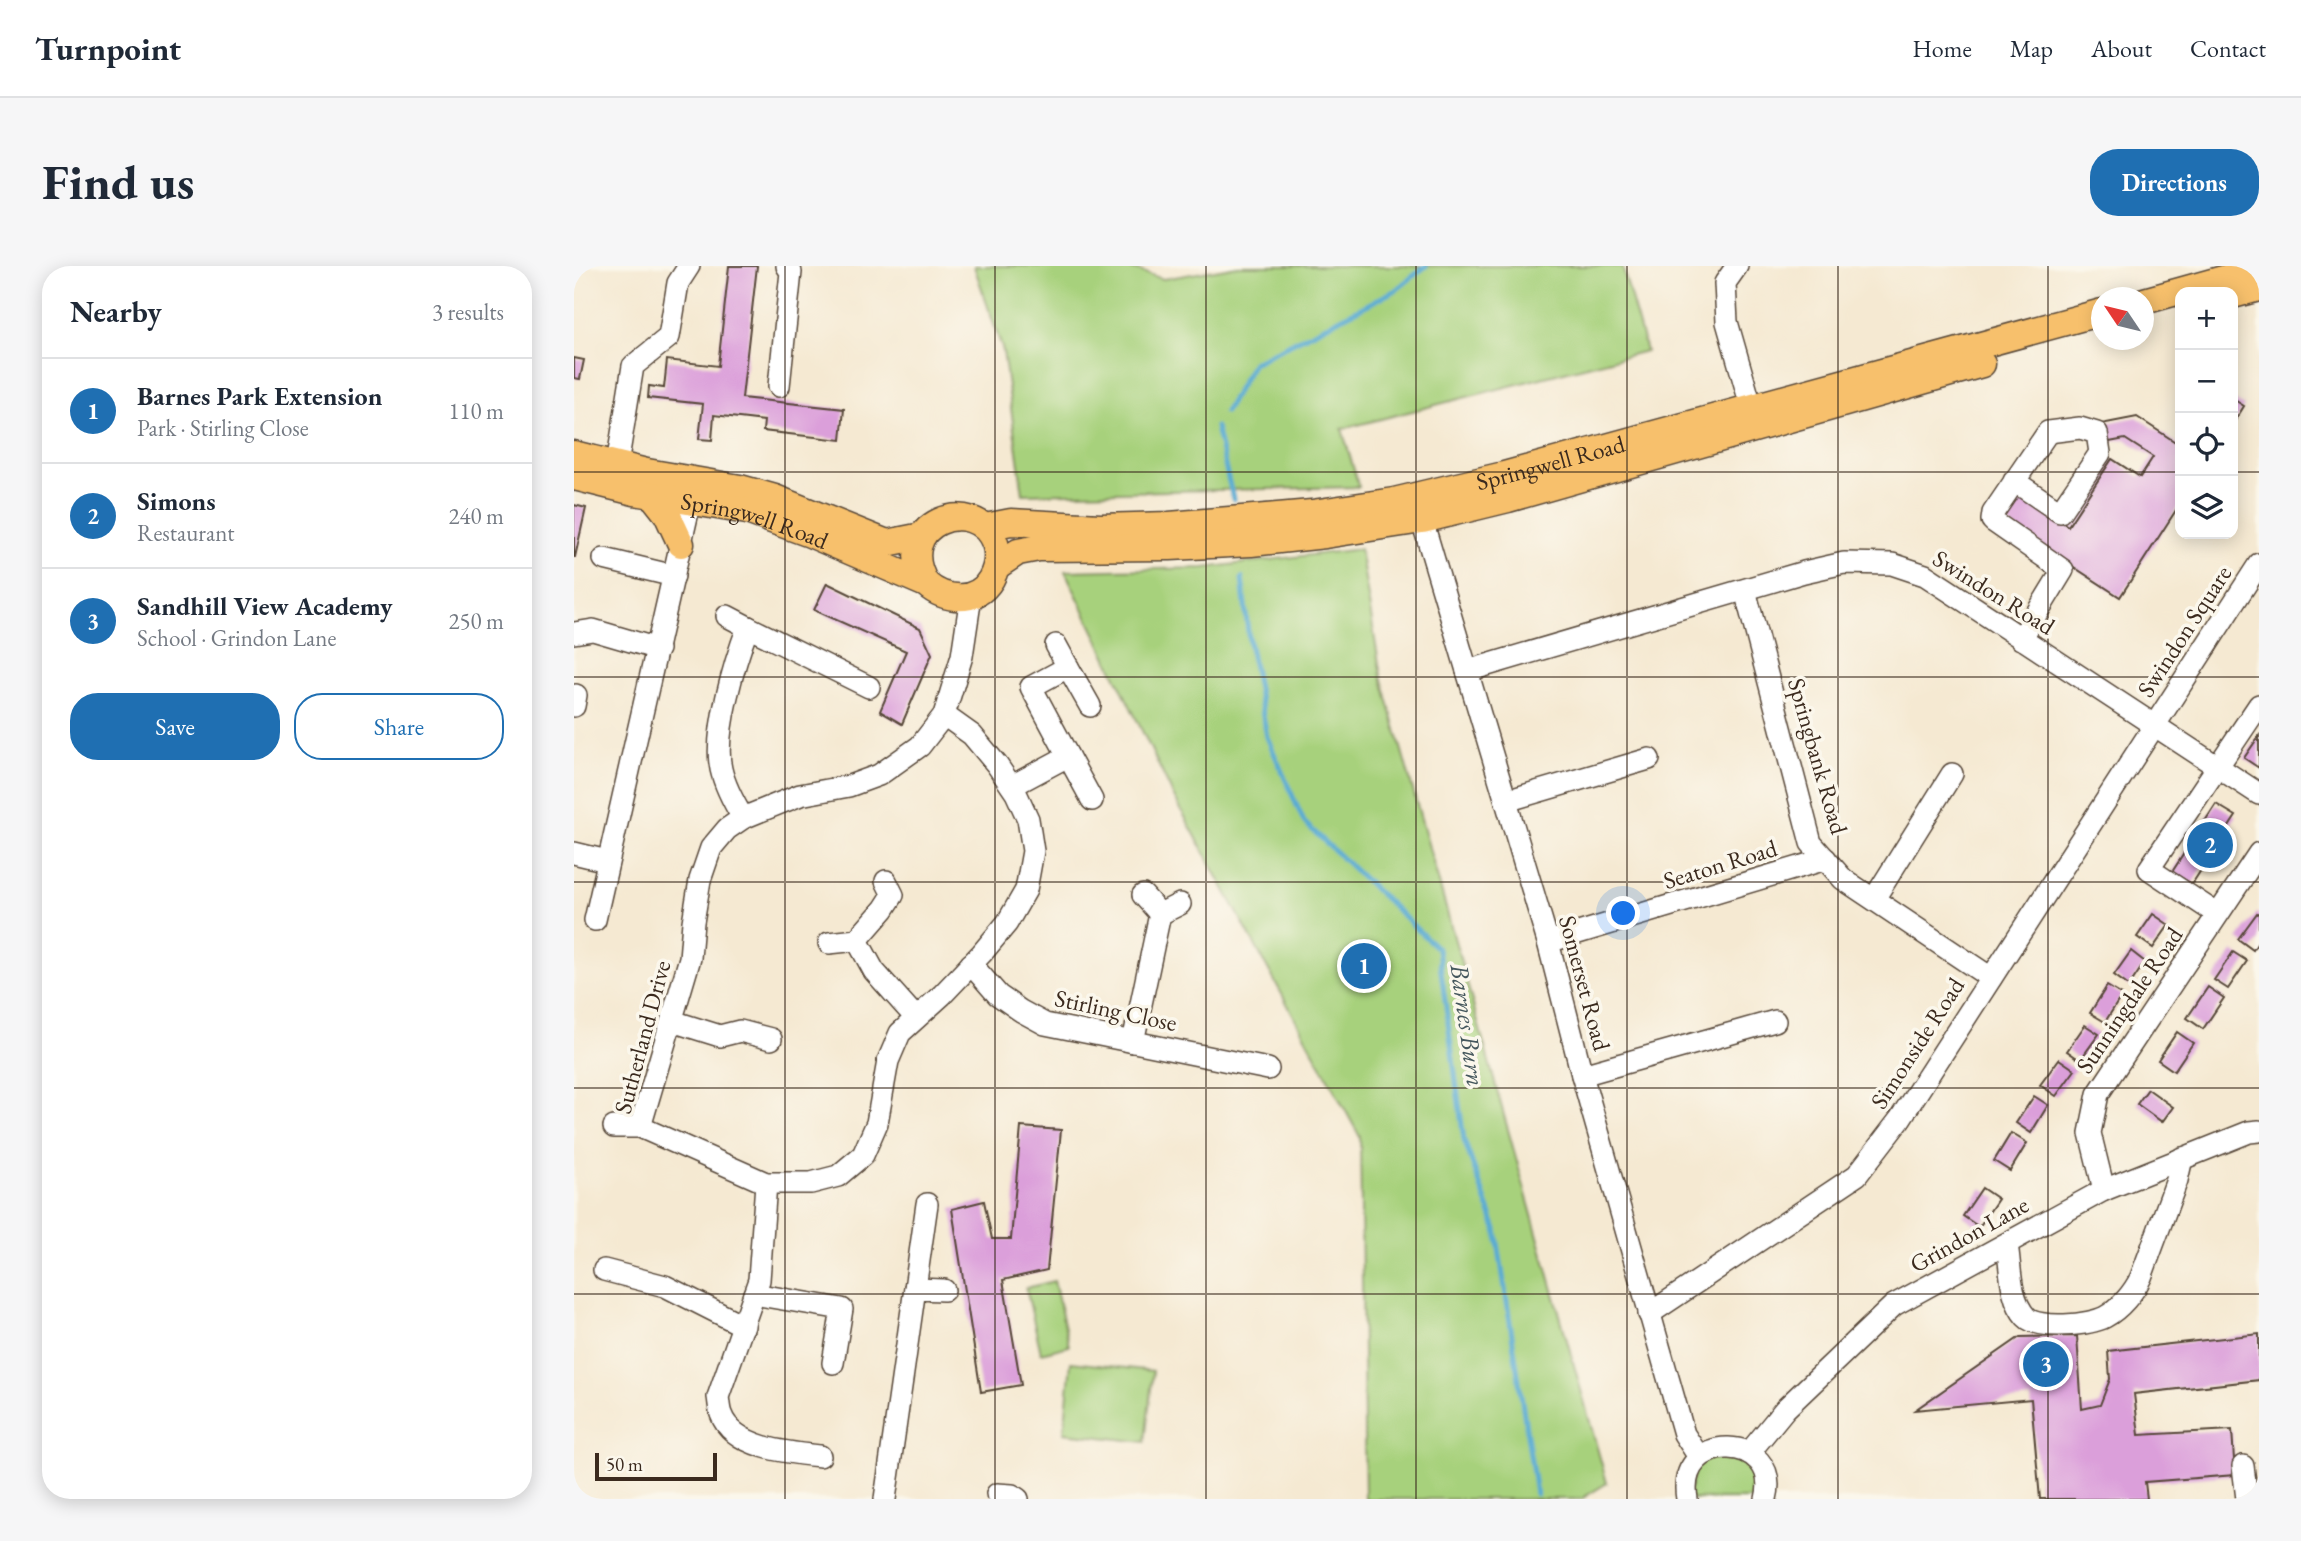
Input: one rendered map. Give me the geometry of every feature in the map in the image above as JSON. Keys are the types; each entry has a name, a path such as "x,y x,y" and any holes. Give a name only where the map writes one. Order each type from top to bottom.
{"main road":[{"path":"2154,298 2259,269"},
{"path":"2238,294 2259,288"},
{"path":"2154,317 2175,311"},
{"name":"Springwell Road","path":"1754,417 2091,315"},
{"name":"Springwell Road","path":"574,477 690,503 747,511 810,534 926,583 935,592 948,597 971,596 986,585 996,566 1018,552 1039,548 1251,543 1325,535 1419,508 1504,475 1754,417 2091,334"},
{"name":"Springwell Road","path":"574,454 617,465 740,488 775,498 887,543 922,536 939,520 958,516 985,527 1011,522 1100,527 1419,508"},
{"path":"652,495 667,514 681,544"},
{"path":"985,527 997,549 996,566"},
{"path":"922,536 916,561 918,571 926,583"}],"street":[{"path":"617,465 633,366 669,337 678,283 689,266"},
{"path":"779,386 791,272 787,266"},
{"path":"1737,266 1725,283 1727,321 1754,417"},
{"path":"2014,481 1993,513 1992,520 2063,570 2021,639"},
{"path":"595,920 690,503"},
{"name":"Somerset Road","path":"1419,508 1548,942 1582,1075 1684,1434 1699,1457"},
{"path":"604,559 674,576"},
{"name":"Swindon Road","path":"1467,671 1843,563 1892,564 1925,575 2259,794"},
{"name":"Swindon Square","path":"2154,726 2259,564"},
{"name":"Springbank Road","path":"1745,590 1811,843 1843,878 1991,978"},
{"name":"Sutherland Drive","path":"944,715 972,735 1012,786 1028,820 1033,851 1026,890 1007,923 971,964 900,1033 888,1061 877,1123 863,1154 838,1176 810,1183 766,1183 640,1127 690,958 700,880 711,848 727,830 743,818 800,795 849,786 879,775 920,746 944,715 962,656 971,596"},
{"path":"727,616 869,687"},
{"path":"743,818 728,791 721,769 719,745 739,650 748,627"},
{"path":"574,633 593,629 658,649"},
{"path":"1056,645 1090,706"},
{"path":"1068,667 1031,688 1092,800"},
{"path":"2217,914 2149,869 2259,705"},
{"name":"Simonside Road","path":"1649,1314 1857,1175 1900,1119 2154,726"},
{"path":"1012,786 1068,756"},
{"path":"1506,801 1649,759"},
{"path":"1874,899 1952,774"},
{"path":"574,853 607,861"},
{"name":"Sunningdale Road","path":"2104,1190 2090,1133 2098,1094 2259,853"},
{"name":"Seaton Road","path":"1548,942 1826,859"},
{"path":"829,943 857,940 884,909 893,894 886,881"},
{"path":"1143,895 1160,914"},
{"path":"1160,914 1180,904"},
{"path":"1133,1042 1160,914"},
{"path":"857,940 874,971 916,1018"},
{"name":"Stirling Close","path":"971,964 998,995 1045,1024 1268,1069"},
{"path":"672,1021 720,1036 740,1031 771,1039"},
{"path":"1582,1075 1775,1021"},
{"path":"614,1127 640,1127"},
{"name":"Grindon Lane","path":"1749,1452 1785,1409 1894,1305 2104,1190 2259,1130"},
{"path":"2007,1244 2015,1299 2028,1320 2049,1326 2104,1318 2125,1300 2141,1277 2177,1180 2182,1158"},
{"path":"766,1183 759,1280 718,1397 721,1416 737,1435 774,1451 820,1456"},
{"path":"886,1499 928,1204"},
{"path":"604,1270 665,1286 744,1326"},
{"path":"915,1289 944,1290"},
{"path":"754,1294 842,1309 833,1363"},
{"path":"1687,1499 1685,1487 1688,1475 1699,1457 1716,1448 1735,1447 1749,1452 1761,1464 1767,1476 1771,1496"},
{"path":"2243,1466 2247,1499"},
{"path":"997,1494 1012,1495 1018,1499"}],"green space":[{"path":"974,266 1124,266 1163,279 1238,266 1622,266 1646,351 1342,429 1359,487 1023,494 1003,351"},
{"path":"1360,549 1381,676 1607,1483 1581,1499 1365,1499 1360,1137 1173,795 1065,571 1204,568"},
{"path":"1054,1281 1069,1346 1041,1353 1026,1288"},
{"path":"1071,1362 1153,1371 1145,1442 1064,1433"},
{"path":"1749,1453 1765,1499 1687,1499 1699,1457"}],"building":[{"path":"729,266 757,266 742,398 844,409 841,440 763,431 764,421 714,415 712,440 699,439 703,404 648,398 649,386 664,388 667,360 718,366"},
{"path":"574,358 584,360 580,379 574,378"},
{"path":"2238,402 2244,406 2238,416"},
{"path":"2137,417 2175,442 2175,512 2120,597 2000,519 2017,492 2068,526 2112,459 2140,477 2153,457 2125,439 2104,443 2101,424"},
{"path":"574,505 586,508 575,557 574,557"},
{"path":"827,583 920,628 932,654 902,724 880,711 906,651 814,610"},
{"path":"2259,736 2259,768 2244,758"},
{"path":"2216,804 2236,816 2192,884 2172,872"},
{"path":"2257,913 2259,941 2253,950 2238,939"},
{"path":"2153,914 2169,925 2153,948 2137,937"},
{"path":"2131,951 2145,962 2129,986 2114,975"},
{"path":"2233,952 2247,961 2228,989 2214,980"},
{"path":"2107,986 2122,995 2105,1022 2090,1013"},
{"path":"2208,987 2224,998 2203,1029 2187,1018"},
{"path":"2085,1025 2099,1034 2080,1060 2067,1051"},
{"path":"2177,1032 2193,1043 2174,1071 2158,1060"},
{"path":"2059,1059 2075,1070 2056,1096 2040,1085"},
{"path":"2148,1089 2173,1107 2162,1122 2137,1104"},
{"path":"2034,1096 2048,1105 2031,1133 2016,1123"},
{"path":"1021,1127 1061,1130 1047,1270 1003,1280 1021,1385 981,1392 952,1209 984,1201 992,1239 1011,1239"},
{"path":"2011,1133 2027,1143 2010,1171 1994,1161"},
{"path":"1982,1188 1998,1199 1979,1227 1963,1216"},
{"path":"2259,1334 2259,1380 2134,1394 2139,1435 2232,1430 2235,1475 2145,1482 2147,1499 2040,1499 2031,1399 1915,1410 2020,1337 2077,1336 2082,1409 2100,1405 2110,1379 2108,1351"}],"waterway":[{"name":"Barnes Burn","path":"1225,412 1253,363 1396,290 1426,266"},
{"path":"1216,427 1233,499"},
{"name":"Barnes Burn","path":"1242,578 1249,641 1267,737 1304,822 1438,949 1464,1140 1496,1229 1536,1494"}],"place":[{"name":"Simons","path":"2210,845"},
{"name":"Barnes Park Extension","path":"1364,966"},
{"name":"Sandhill View Academy","path":"2046,1364"}]}
